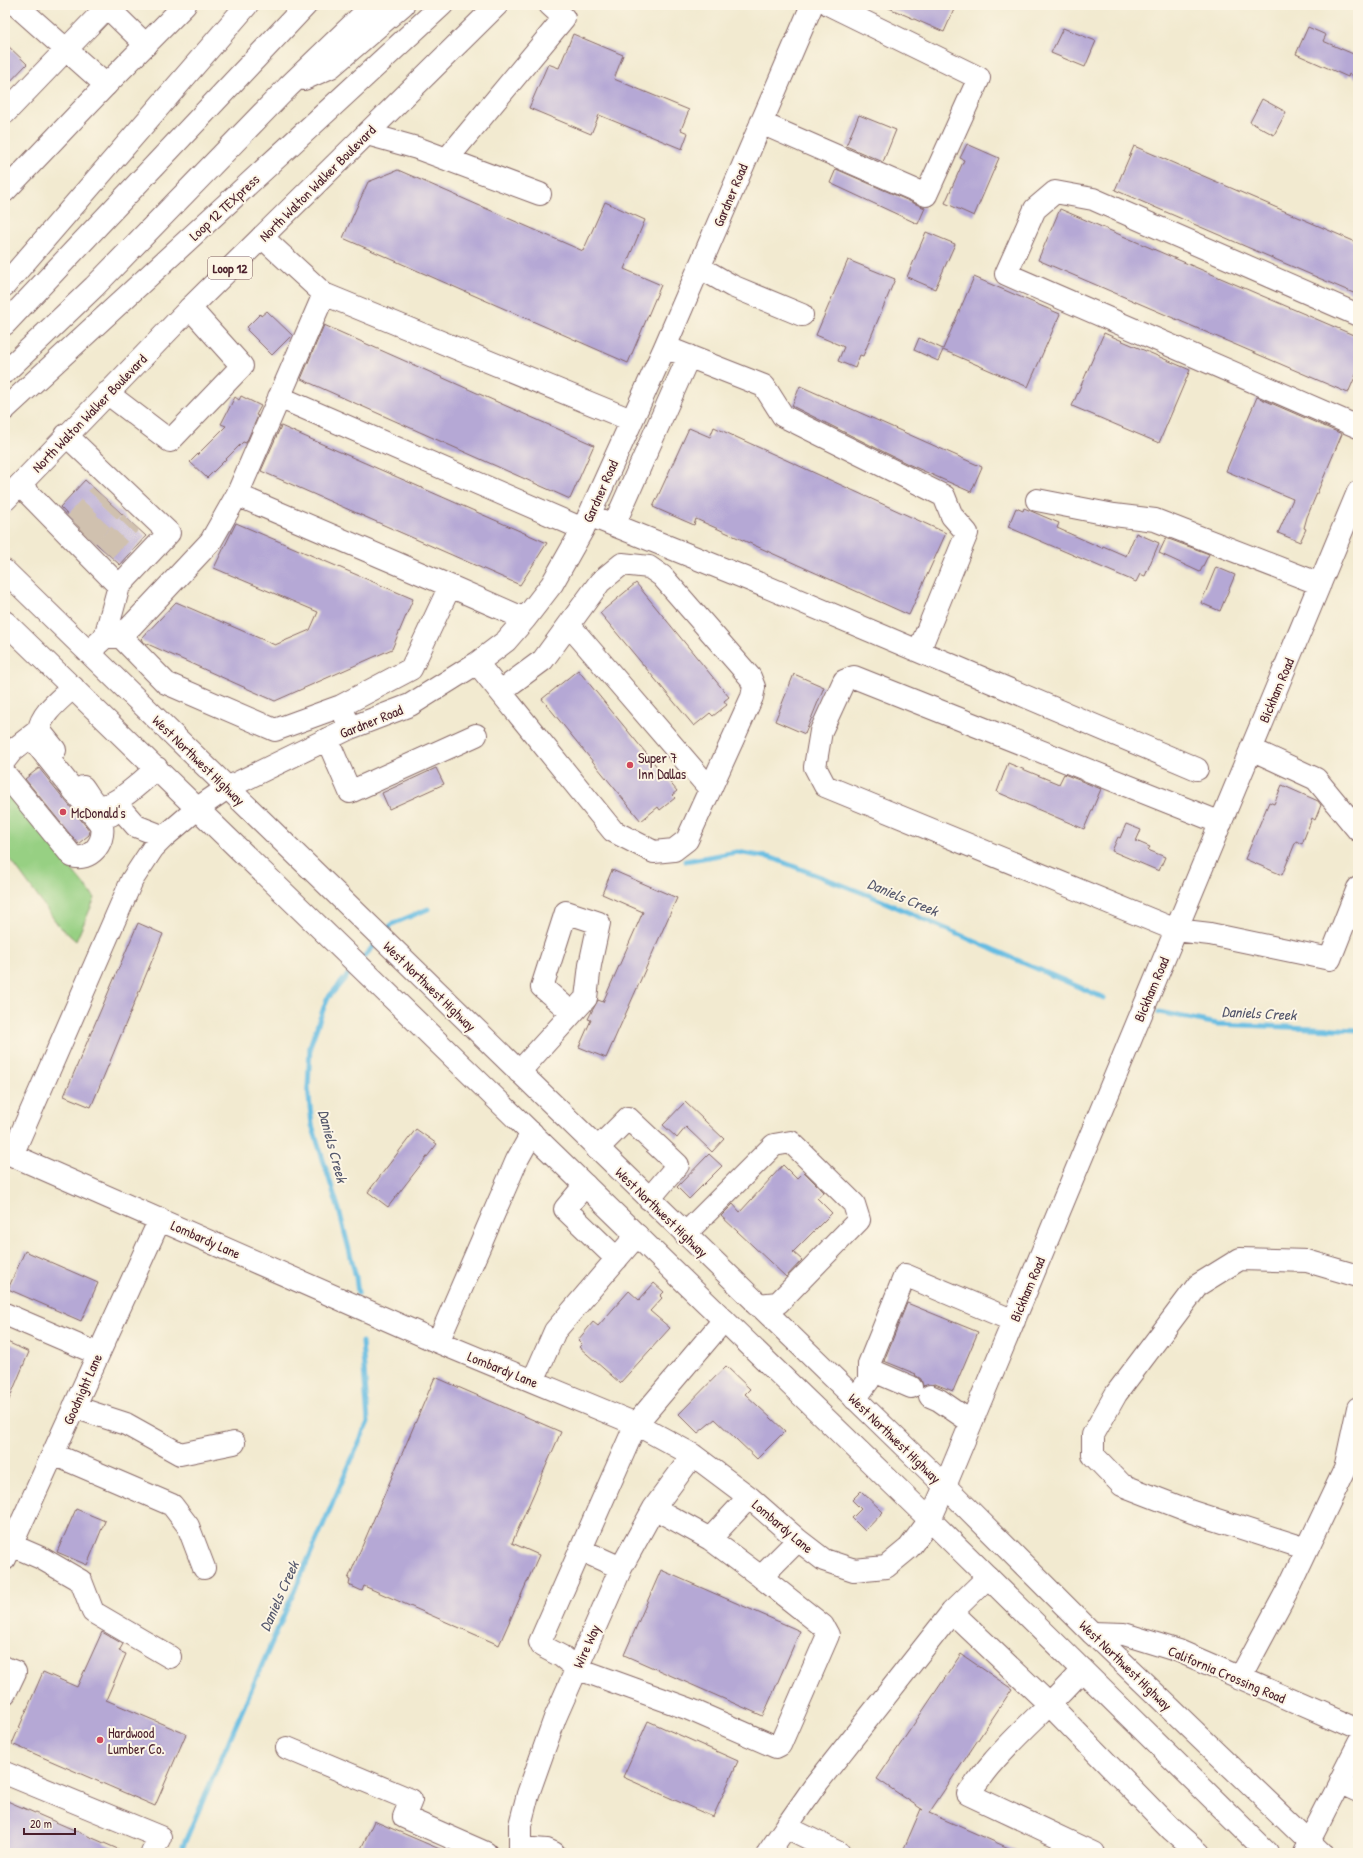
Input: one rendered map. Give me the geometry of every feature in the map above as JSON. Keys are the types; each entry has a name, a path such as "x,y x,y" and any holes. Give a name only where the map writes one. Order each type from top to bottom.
{"main road":[{"path":"16,5 68,49 106,85"},
{"path":"5,191 106,85 186,5"},
{"path":"5,284 248,5"},
{"path":"5,324 306,5"},
{"path":"5,372 94,287 288,86 373,5"},
{"path":"288,86 331,67 403,5"},
{"name":"Loop 12 TEXpress","path":"5,409 442,5"},
{"name":"North Walton Walker Boulevard","path":"10,491 66,436 190,308 497,5"},
{"path":"447,159 564,18 550,5"},
{"name":"Gardner Road","path":"9,1154 132,880 153,848 198,808 227,788 350,728 410,705 477,664 506,641 552,584 586,522 665,347 812,5"},
{"path":"762,123 926,195 979,78 830,5"},
{"path":"5,113 68,49 106,6 146,45"},
{"path":"367,134 417,148 540,194"},
{"path":"1358,315 1093,199 1055,192 1035,209 1006,274 1358,427"},
{"path":"262,237 324,294 631,420"},
{"path":"699,267 732,286 802,315"},
{"path":"88,652 113,637 211,542 236,495 324,294"},
{"path":"107,393 170,441 242,366 190,308"},
{"path":"665,347 764,386 784,416 944,496 952,516 967,533 919,651"},
{"path":"614,525 690,356"},
{"path":"279,397 586,522 614,525 748,579 1197,768"},
{"path":"66,436 114,493 137,516 169,533 119,586 113,637"},
{"path":"10,491 76,534 99,555 119,586"},
{"name":"Bickham Road","path":"945,1486 1358,492"},
{"path":"236,495 525,619"},
{"path":"1037,500 1114,515 1155,520 1320,584"},
{"path":"477,664 501,691 613,831 654,852 674,850 687,840 752,698 754,687 750,677 662,576 649,568 622,564 600,582 543,660 501,691"},
{"name":"West Northwest Highway","path":"5,571 757,1305 945,1486 1311,1849"},
{"path":"113,637 166,683 275,730 341,706 411,669 450,586"},
{"path":"5,622 729,1324 1268,1853"},
{"path":"569,625 710,788"},
{"path":"1221,823 854,677 844,681 821,730 815,767 825,786 1176,930 1210,934 1330,959 1358,888"},
{"path":"8,755 35,734 42,720 73,687"},
{"path":"341,706 350,728"},
{"path":"35,734 97,804 105,805 115,802 157,768"},
{"path":"35,734 102,826 104,835"},
{"path":"327,739 350,792 476,735"},
{"path":"1251,750 1316,779 1358,830"},
{"path":"5,774 72,856 79,858 93,852 101,842 115,802"},
{"path":"115,802 136,826 164,837"},
{"path":"519,1072 572,1013"},
{"path":"617,1259 565,1209 579,1179 597,1149 628,1118 678,1165 649,1199"},
{"path":"438,1342 517,1160 532,1133"},
{"path":"654,1508 710,1539 823,1626 828,1635 780,1744 776,1747 689,1709 576,1668 561,1656 542,1646 540,1642 636,1424 729,1324 757,1305 778,1303 859,1220 854,1204 791,1142 774,1145 685,1234"},
{"name":"Lombardy Lane","path":"9,1154 438,1342 636,1424 693,1455 749,1497 798,1540 824,1560 854,1570 886,1568 909,1548 930,1520 945,1486"},
{"name":"Goodnight Lane","path":"8,1552 160,1219"},
{"path":"532,1381 555,1331 637,1235"},
{"path":"1307,1549 1192,1512 1122,1485 1093,1455 1093,1435 1116,1394 1198,1285 1240,1259 1308,1261 1358,1276"},
{"path":"855,1400 869,1380 869,1364 904,1275 1014,1321"},
{"path":"5,1314 98,1354"},
{"path":"869,1369 939,1400 971,1422"},
{"path":"74,1407 126,1424 180,1454 234,1443"},
{"path":"1240,1678 1288,1588 1345,1470 1358,1408"},
{"path":"53,1454 172,1505 188,1526 204,1568"},
{"name":"Wire Way","path":"520,1851 520,1825 528,1794 555,1718 576,1668 621,1568 654,1508 693,1455"},
{"path":"710,1539 749,1497"},
{"path":"761,1577 798,1540"},
{"path":"581,1550 621,1568"},
{"path":"8,1552 41,1558 81,1581 93,1612 170,1657"},
{"path":"768,1853 814,1787 952,1612 988,1577"},
{"path":"952,1612 1049,1704 1172,1830 1198,1853"},
{"name":"California Crossing Road","path":"1092,1633 1124,1634 1179,1652 1358,1729"},
{"path":"5,1668 15,1672 5,1694"},
{"path":"1082,1670 1061,1695 1049,1704 992,1763 968,1794 1094,1853"},
{"path":"1311,1849 1349,1786 1358,1745"},
{"path":"287,1748 411,1800 404,1817 486,1853"},
{"path":"5,1773 160,1837 152,1853"},
{"path":"786,1827 839,1853"},
{"path":"520,1851 547,1850 554,1853"}],"green space":[{"path":"5,788 95,898 76,941 59,926 5,852"}],"building":[{"path":"882,5 956,5 944,32"},
{"path":"1308,27 1326,35 1323,41 1358,56 1358,79 1349,74 1348,77 1296,54"},
{"path":"1063,28 1096,41 1085,67 1051,53"},
{"path":"573,34 623,55 614,79 689,110 681,130 688,133 682,149 599,115 591,134 529,108 548,64 559,68"},
{"path":"5,43 27,64 5,87"},
{"path":"1262,99 1286,112 1274,135 1250,122"},
{"path":"859,115 896,130 883,162 846,146"},
{"path":"967,144 999,158 974,216 945,203 964,160 960,158"},
{"path":"1134,146 1358,243 1358,295 1115,190"},
{"path":"836,169 925,208 918,224 830,183"},
{"path":"398,170 583,251 605,202 645,220 624,269 661,285 628,363 343,238 368,182"},
{"path":"1060,209 1358,337 1358,370 1348,393 1038,260"},
{"path":"926,232 955,244 935,289 907,277"},
{"path":"848,260 895,279 863,356 860,355 855,368 838,361 844,347 816,335"},
{"path":"974,277 1060,314 1028,387 943,350 938,361 914,350 919,338 943,349"},
{"path":"267,311 292,335 272,355 247,330 247,327 260,314 261,316"},
{"path":"324,325 594,445 570,499 301,379"},
{"path":"1104,333 1190,370 1159,443 1072,406"},
{"path":"800,386 982,467 971,492 908,464 792,406"},
{"path":"241,396 261,406 256,415 258,416 246,443 243,442 207,478 190,462 226,426 221,424 235,397 239,400"},
{"path":"1257,397 1342,434 1307,517 1304,528 1306,529 1300,542 1278,533 1293,499 1226,471"},
{"path":"281,426 547,543 520,585 261,471"},
{"path":"714,427 946,533 909,615 696,519 694,525 653,507 689,428 710,437"},
{"path":"85,480 146,536 120,565 88,536 60,507"},
{"path":"1016,508 1023,511 1024,508 1059,523 1057,528 1102,548 1103,546 1126,556 1136,533 1159,543 1145,576 1140,574 1136,582 1008,527"},
{"path":"236,523 413,599 392,649 275,701 143,642 141,639 176,602 275,645 310,630 318,612 214,568"},
{"path":"1166,538 1209,554 1200,572 1159,553"},
{"path":"1216,567 1235,575 1220,611 1201,603"},
{"path":"636,583 729,697 724,701 727,705 713,716 710,713 694,726 600,613"},
{"path":"578,670 677,791 672,795 675,798 660,810 658,807 641,821 542,699"},
{"path":"794,674 824,687 805,734 775,721"},
{"path":"1008,763 1059,784 1064,774 1101,789 1084,829 997,792"},
{"path":"39,768 90,831 89,835 78,844 25,779"},
{"path":"436,768 444,784 389,809 382,793"},
{"path":"1282,785 1318,801 1321,805 1315,820 1312,818 1302,844 1296,841 1282,875 1245,859 1269,802 1274,804"},
{"path":"1126,824 1141,830 1136,841 1150,847 1148,850 1165,857 1159,871 1112,851"},
{"path":"612,870 677,898 606,1058 579,1047 591,1020 588,1019 598,1000 603,1002 643,912 602,894"},
{"path":"138,923 163,934 91,1107 64,1096"},
{"path":"685,1102 724,1139 712,1152 686,1127 677,1138 663,1125"},
{"path":"416,1129 437,1144 388,1207 368,1192"},
{"path":"709,1154 722,1166 689,1199 677,1187"},
{"path":"783,1165 797,1179 804,1172 824,1192 817,1198 832,1213 793,1252 802,1260 786,1277 721,1216 733,1204 740,1212"},
{"path":"25,1251 98,1283 81,1321 8,1289"},
{"path":"654,1283 664,1292 660,1296 662,1298 650,1311 670,1328 620,1383 579,1347 582,1344 578,1340 593,1322 598,1326 629,1291 639,1300"},
{"path":"907,1303 978,1332 953,1391 935,1384 923,1386 921,1379 915,1375 916,1374 884,1361"},
{"path":"5,1341 29,1352 5,1409"},
{"path":"726,1366 750,1389 745,1394 785,1431 757,1459 715,1419 698,1433 679,1414"},
{"path":"435,1377 561,1432 512,1543 539,1555 499,1645 364,1586 362,1591 349,1585 350,1580 348,1579"},
{"path":"861,1491 883,1512 865,1531 852,1518 861,1509 852,1500"},
{"path":"76,1509 105,1521 87,1565 57,1552"},
{"path":"661,1570 800,1631 763,1716 624,1655"},
{"path":"102,1632 123,1644 119,1651 126,1654 106,1700 186,1734 155,1806 12,1744 43,1672 77,1687"},
{"path":"961,1654 1012,1689 929,1813 1020,1853 902,1853 921,1809 923,1810 877,1779"},
{"path":"648,1721 738,1761 713,1817 623,1777"},
{"path":"5,1800 127,1853 5,1853"},
{"path":"374,1821 449,1853 359,1853"}],"waterway":[{"name":"Daniels Creek","path":"685,861 737,852 772,858 871,896 1104,998"},
{"name":"Daniels Creek","path":"385,933 392,924 428,909"},
{"name":"Daniels Creek","path":"361,960 378,941"},
{"name":"Daniels Creek","path":"354,968 327,999 310,1046 308,1088 312,1125 339,1210 356,1277 358,1293"},
{"name":"Daniels Creek","path":"1159,1012 1217,1024 1358,1030"},
{"name":"Daniels Creek","path":"180,1853 368,1422 362,1342"}],"tunnel":[{"path":"75,523 100,494"},
{"path":"87,536 114,507"},
{"path":"104,550 131,522"}],"place":[{"name":"Super 7 Inn Dallas","path":"630,765"},
{"name":"McDonald's","path":"63,812"},
{"name":"Hardwood Lumber Co.","path":"100,1740"}]}
